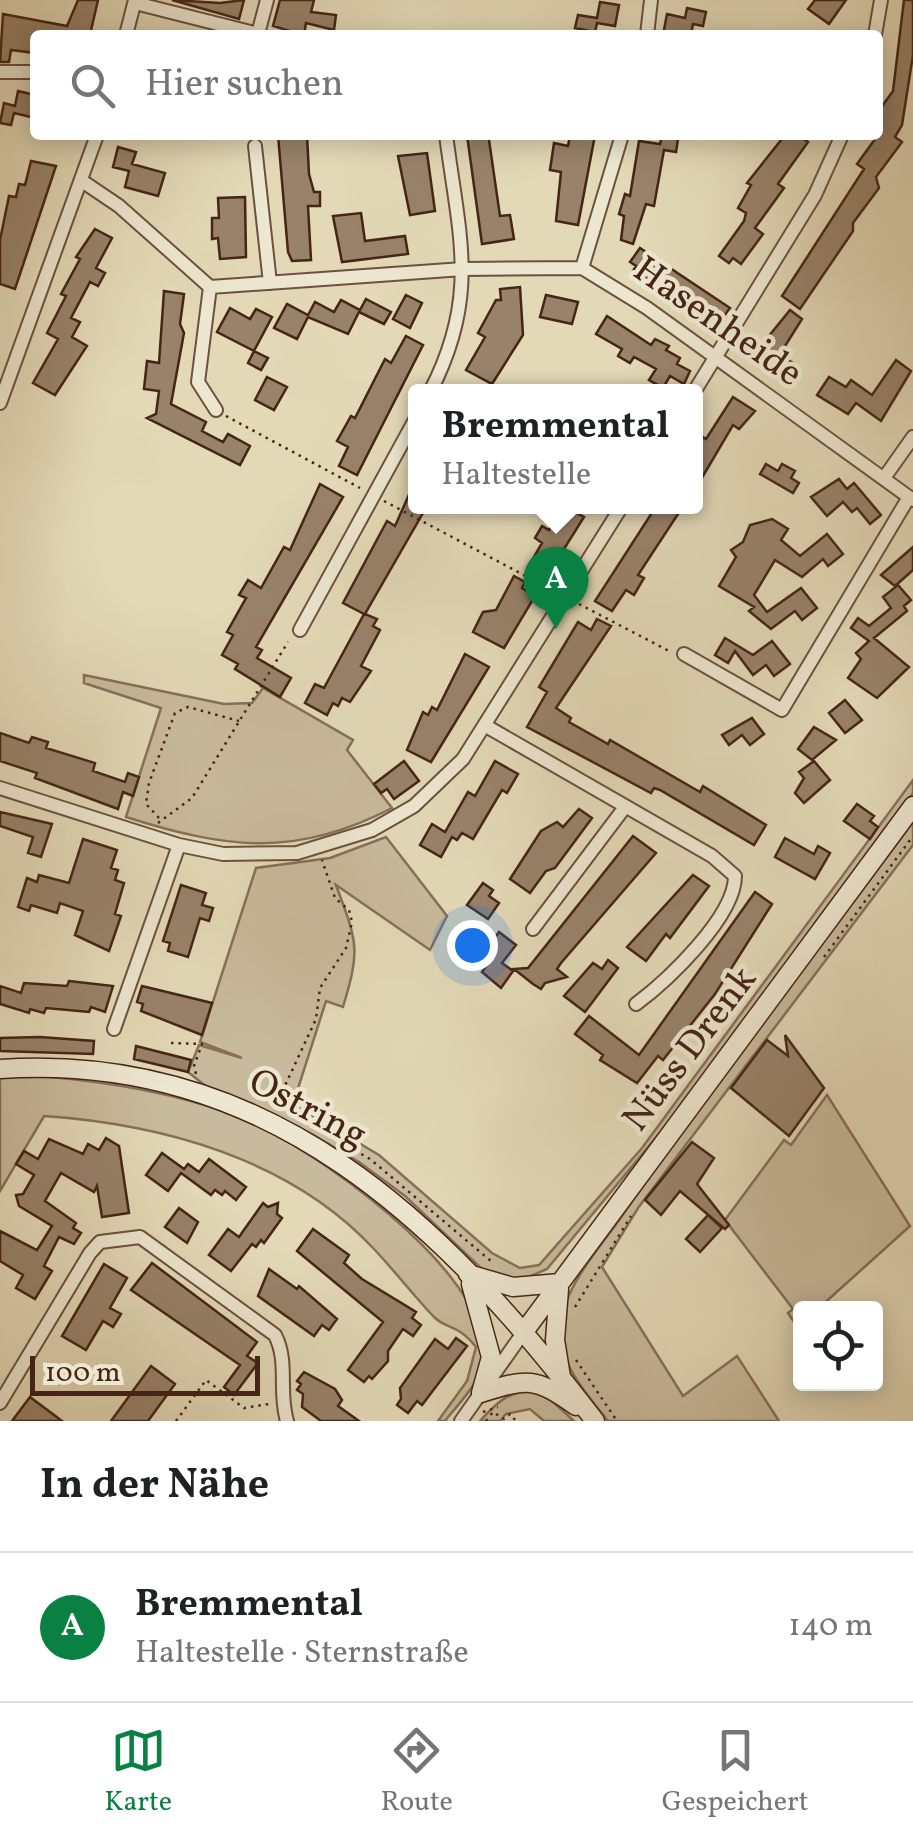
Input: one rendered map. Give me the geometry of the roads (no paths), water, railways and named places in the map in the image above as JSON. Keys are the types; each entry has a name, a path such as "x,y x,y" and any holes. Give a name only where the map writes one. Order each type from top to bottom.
{"main road":[{"name":"Nüss Drenk","path":"524,1333 913,806"},
{"name":"Ostring","path":"0,1069 112,1074 188,1090 276,1122 337,1157 386,1194 468,1274 524,1333 594,1420"},
{"path":"468,1274 513,1287 560,1283 554,1322 561,1377"},
{"path":"468,1274 484,1316 492,1357 482,1393"},
{"path":"482,1393 526,1378 550,1388 594,1420"}],"street":[{"path":"259,30 267,0"},
{"path":"647,30 651,0"},
{"path":"876,30 881,0"},
{"path":"127,30 135,1 243,30"},
{"path":"0,72 30,72"},
{"path":"0,403 95,140"},
{"path":"433,384 461,312 463,269 447,140"},
{"path":"582,268 620,140"},
{"path":"699,384 815,195 840,140"},
{"path":"255,146 270,284"},
{"path":"82,181 119,206 210,287 198,382 216,410"},
{"name":"Hasenheide","path":"210,287 463,269 582,268 715,357 911,498"},
{"path":"300,630 408,433"},
{"path":"884,478 913,437"},
{"path":"684,654 782,710 911,498"},
{"path":"0,788 179,845 246,856 319,849 372,830 414,806 450,774 486,726 617,514"},
{"path":"486,726 712,856 735,876 724,908 671,978 636,1004"},
{"path":"533,929 625,806"},
{"path":"114,1029 179,845"},
{"path":"0,1403 90,1253 100,1242 140,1237 275,1335 283,1350 281,1402 287,1421"},
{"path":"460,1421 524,1333"}],"place":[{"name":"Bremmental","path":"556,629"}]}
